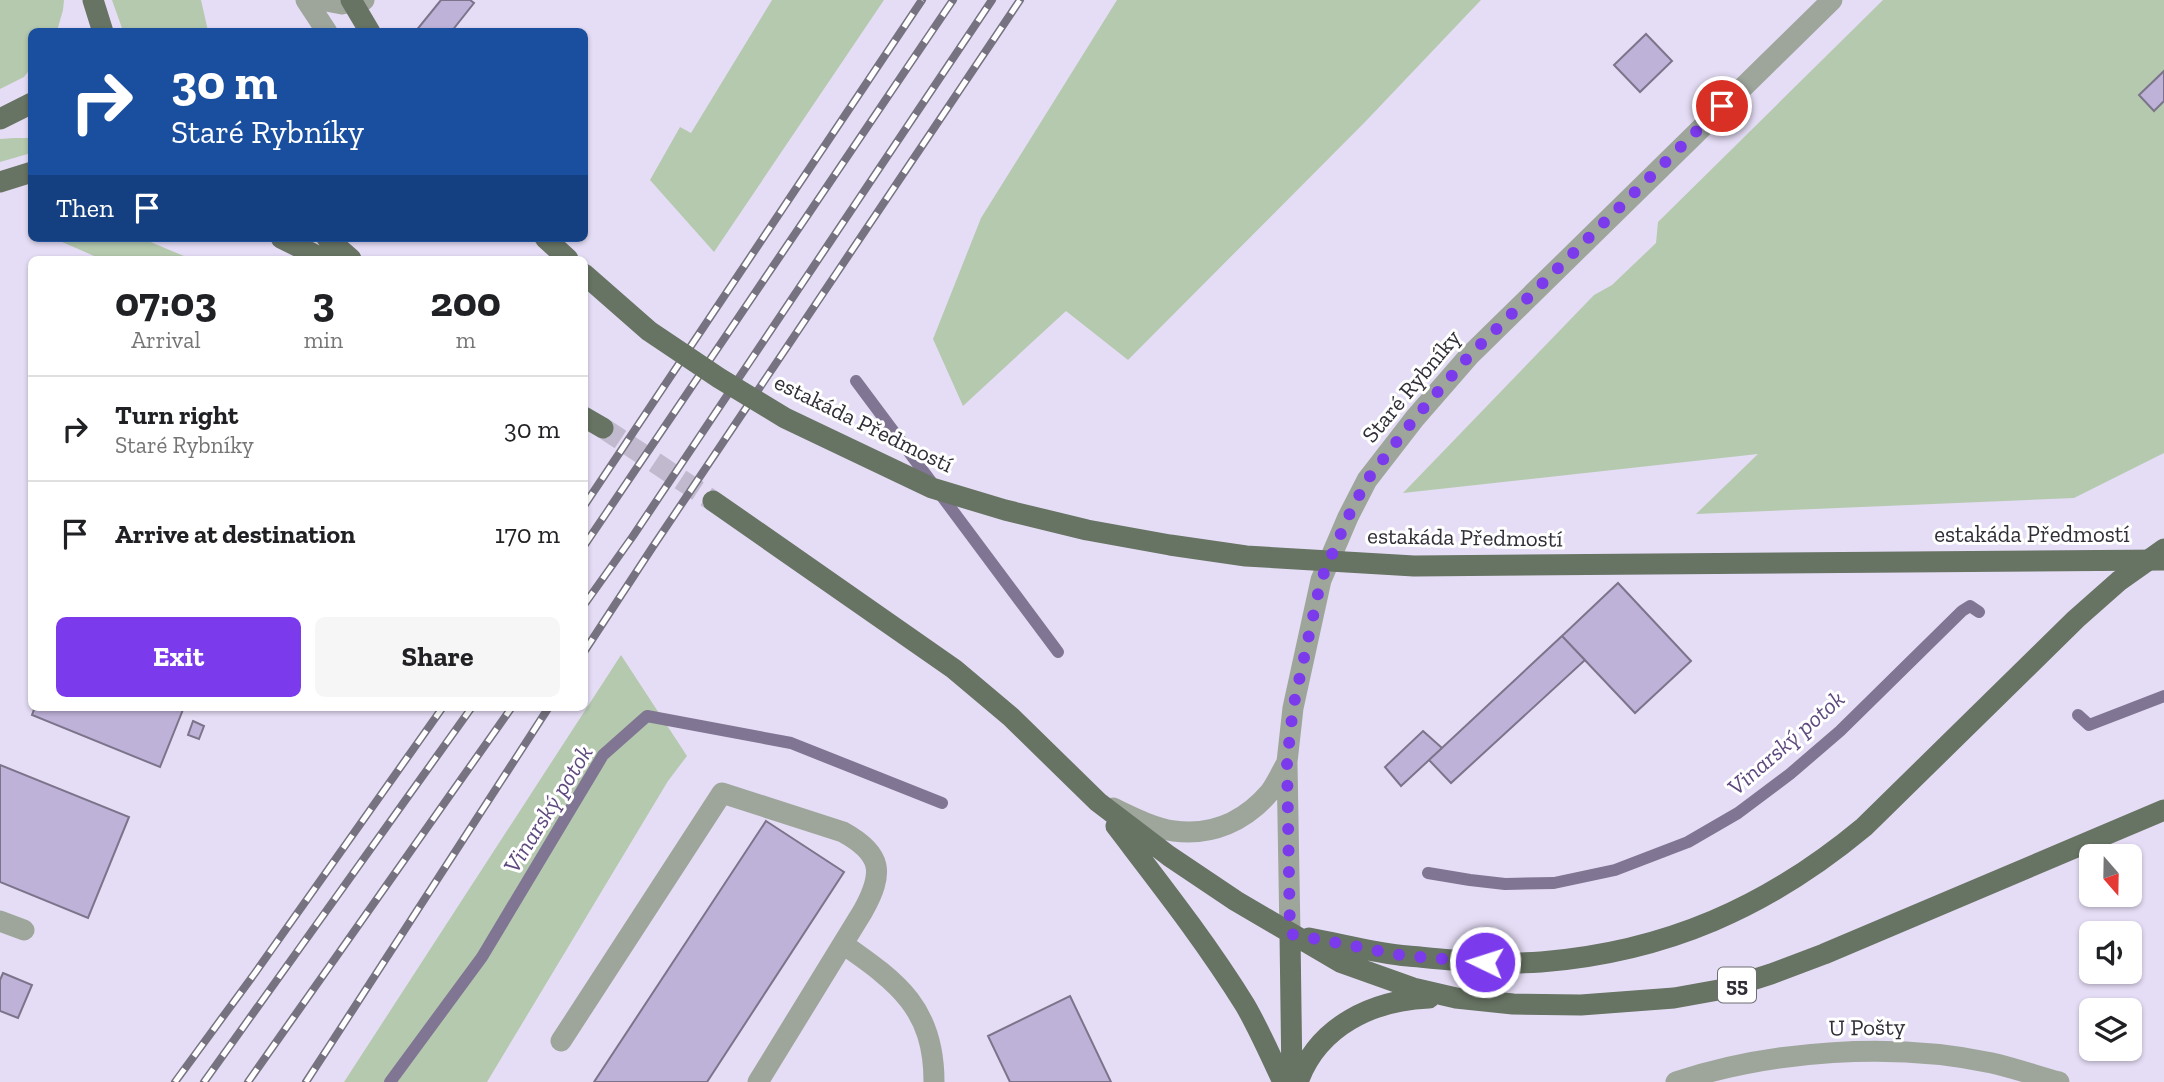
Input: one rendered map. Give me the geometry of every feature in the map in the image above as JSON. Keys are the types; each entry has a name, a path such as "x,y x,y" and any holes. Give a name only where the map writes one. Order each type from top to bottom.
{"main road":[{"path":"86,28 92,0"},
{"path":"92,0 102,28"},
{"path":"351,0 368,28"},
{"path":"0,119 28,105"},
{"path":"0,119 28,120"},
{"path":"0,182 28,173"},
{"path":"289,242 317,256"},
{"path":"332,242 348,256"},
{"path":"549,242 565,256"},
{"name":"estakáda Předmostí","path":"588,278 649,331 785,418 932,488 1005,510 1122,537 1246,556 1414,566 2164,560"},
{"path":"588,419 603,428"},
{"path":"713,501 929,649 1011,718 1098,802 1199,878 1290,934 1406,956 1485,962 1539,962 1594,956 1647,944 1699,927 1749,905 1828,857 1864,827 2076,619 2119,581 2164,549"},
{"path":"1098,802 1218,963 1247,1008 1283,1082"},
{"name":"55","path":"1290,934 1361,971 1413,988 1456,998 1513,1004 1581,1005 1674,998 1724,989 1824,954 2164,810"},
{"path":"1290,934 1292,1082"},
{"path":"1298,1082 1318,1046 1332,1032 1362,1012 1403,1000 1456,998"}],"street":[{"path":"306,0 324,28"},
{"path":"321,0 342,4 364,0"},
{"name":"Staré Rybníky","path":"1290,934 1287,762 1293,708 1321,580 1367,480 1415,418 1469,356 1832,0"},
{"path":"1098,802 1172,831 1210,831 1251,811 1271,791 1287,762"},
{"path":"561,1041 722,793 843,832 858,840 867,849 874,861 877,875 876,889 758,1082"},
{"path":"0,921 24,930"},
{"path":"843,944 887,977 915,1006 931,1041 934,1082"},
{"name":"U Pošty","path":"1676,1082 1762,1062 1841,1051 1928,1054 1991,1063 2059,1082"}],"green space":[{"path":"0,0 64,0 58,28 28,28 28,72 24,77 0,89"},
{"path":"112,0 201,0 207,28 122,28"},
{"path":"772,0 884,0 714,252 650,180 680,127 691,133"},
{"path":"1117,0 1481,0 1365,122 1128,360 1066,311 963,406 933,339 981,218"},
{"path":"1883,0 2164,0 2164,453 2074,498 1696,514 1758,454 1403,493 1594,295 1612,285 1656,243 1658,222"},
{"path":"28,138 28,154 0,162 0,139"},
{"path":"62,242 151,242 184,256 94,256"},
{"path":"621,655 687,756 668,781 487,1082 344,1082 585,711 588,711 588,706"}],"building":[{"path":"441,0 470,0 474,3 454,28 418,28"},
{"path":"1646,34 1672,61 1640,92 1614,65"},
{"path":"2164,71 2164,101 2154,111 2139,95"},
{"path":"1618,583 1691,661 1635,713 1562,636"},
{"path":"1562,636 1585,660 1451,783 1429,760"},
{"path":"34,711 182,711 160,767 32,715"},
{"path":"193,721 204,726 199,739 188,735"},
{"path":"1423,731 1442,748 1401,786 1385,767"},
{"path":"0,765 129,817 88,918 0,882"},
{"path":"766,821 844,872 707,1082 594,1082"},
{"path":"3,973 32,985 18,1018 0,1011 0,980"},
{"path":"1070,996 1111,1082 1010,1082 988,1036"}],"waterway":[{"path":"856,381 1058,652"},
{"name":"Vinarský potok","path":"1428,873 1505,884 1554,883 1615,870 1688,842 1738,813 1790,774 1840,731 1962,611 1970,606 1979,612"},
{"name":"Vinarský potok","path":"2078,715 2089,725 2164,696"},
{"name":"Vinarský potok","path":"390,1082 482,957 603,755 647,716 791,743 942,803"}],"tunnel":[{"path":"603,428 713,501"}],"railway":[{"path":"588,500 922,0"},
{"path":"588,540 953,0"},
{"path":"588,599 992,0"},
{"path":"588,646 1020,0"},
{"path":"175,1082 440,711"},
{"path":"204,1082 469,711"},
{"path":"248,1082 509,711"},
{"path":"306,1082 546,711"}],"route":[{"path":"1485,962 1406,956 1290,934 1287,762 1293,708 1321,580 1367,480 1415,418 1469,356 1722,106"}]}
